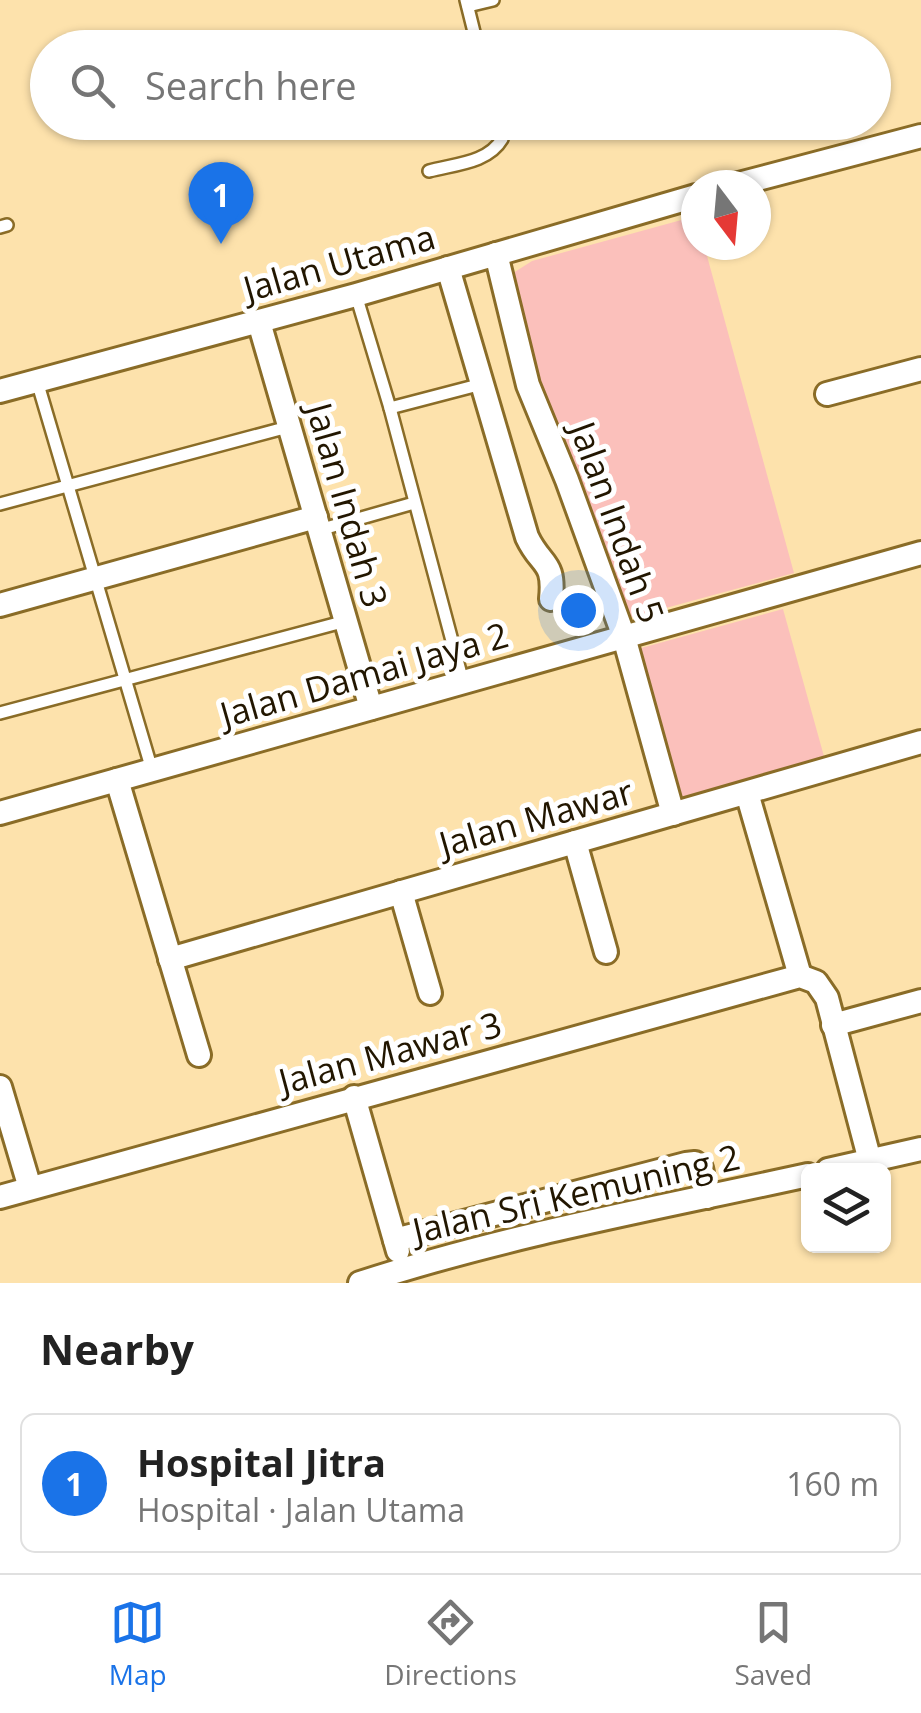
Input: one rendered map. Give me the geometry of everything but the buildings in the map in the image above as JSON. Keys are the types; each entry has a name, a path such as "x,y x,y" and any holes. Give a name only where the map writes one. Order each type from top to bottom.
{"street":[{"path":"771,176 921,136"},
{"name":"Jalan Utama","path":"0,392 356,295 681,200"},
{"name":"Jalan Indah 5","path":"496,254 528,385 568,480 624,637 673,814"},
{"path":"448,268 527,537 551,570 551,599"},
{"name":"Jalan Indah 3","path":"259,322 371,708"},
{"path":"827,394 921,369"},
{"path":"484,390 528,385"},
{"path":"0,605 318,524"},
{"name":"Jalan Damai Jaya 2","path":"0,813 921,553"},
{"name":"Jalan Mawar","path":"170,959 921,742"},
{"path":"117,780 199,1055"},
{"path":"747,792 800,976 816,982 827,998 870,1161"},
{"path":"575,842 606,952"},
{"path":"400,892 430,992"},
{"name":"Jalan Mawar 3","path":"0,1197 800,976"},
{"path":"833,1024 921,1001"},
{"path":"0,1087 30,1188"},
{"path":"354,1097 403,1269"},
{"path":"861,1163 921,1149"},
{"path":"394,1240 695,1162 701,1168 708,1197"},
{"name":"Jalan Sri Kemuning 2","path":"360,1283 519,1238 801,1177"}],"lane":[{"path":"474,30 467,3 493,0"},
{"path":"429,171 487,156 501,140"},
{"path":"356,295 463,682"},
{"path":"38,381 152,770"},
{"path":"390,408 484,390"},
{"path":"0,504 288,427"},
{"path":"318,524 414,503"},
{"path":"0,713 346,621"}],"shaded area":[{"path":"681,220 681,260 708,260 794,573 629,618 547,423 510,275 532,261"},
{"path":"783,609 825,760 676,801 634,650"}],"place":[{"name":"Hospital Jitra","path":"221,244"}]}
